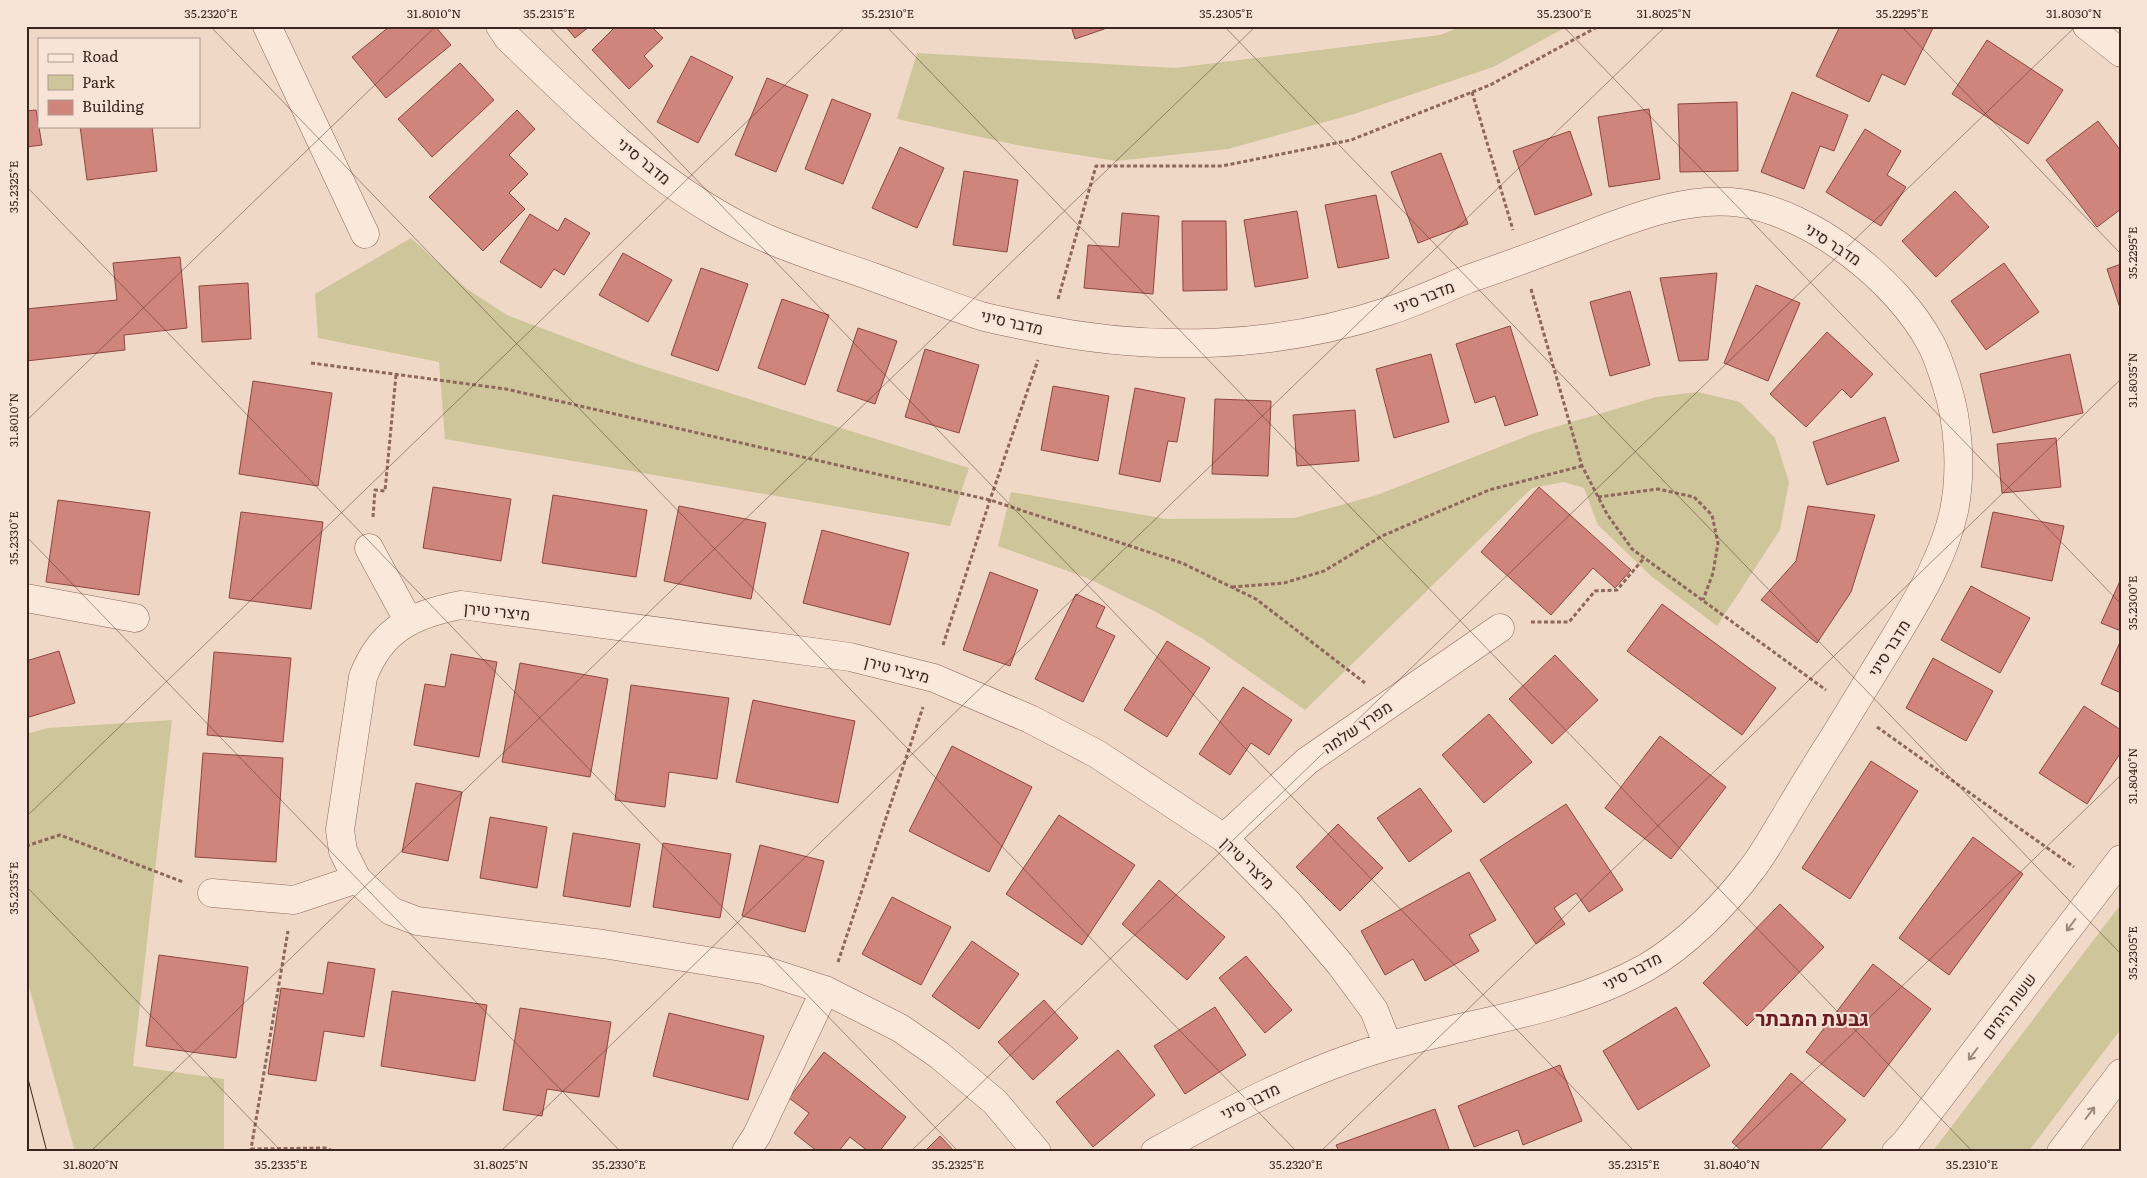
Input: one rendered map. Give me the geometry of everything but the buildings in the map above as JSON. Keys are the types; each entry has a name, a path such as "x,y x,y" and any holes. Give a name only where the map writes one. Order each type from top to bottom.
{"street":[{"path":"267,26 365,234"},
{"name":"מדבר סיני","path":"500,26 508,38 594,121 668,182 717,214 768,240 985,317 1098,338 1170,343 1225,343 1271,337 1330,327 1388,311 1622,222 1669,208 1712,203 1741,203 1786,216 1818,231 1873,271 1908,311 1931,344 1948,388 1956,427 1957,469 1954,508 1945,542 1922,594 1752,869 1715,913 1649,966 1594,991 1537,1010 1388,1046 1310,1073 1238,1106 1155,1152"},
{"path":"2087,26 2121,53"},
{"path":"369,548 408,620"},
{"path":"26,598 135,618"},
{"name":"מיצרי טירן","path":"1037,1152 995,1102 939,1055 900,1028 825,990 763,970 603,944 417,922 390,911 357,879 343,851 340,830 363,676 370,657 386,639 408,620 434,610 461,605 850,657 934,678 1030,719 1097,754 1224,838 1288,903 1340,964 1374,1010 1388,1046"},
{"name":"מפרץ שלמה","path":"1224,838 1307,761 1500,628"},
{"name":"ששת הימים","path":"1896,1152 1906,1142 2121,859"},
{"path":"212,893 294,900 357,879"},
{"path":"746,1152 757,1135 825,990"},
{"path":"2061,1152 2121,1073"}],"path":[{"path":"943,646 990,500 1049,330 1096,166 1222,166 1351,140 1490,85 1599,26"},
{"path":"1472,92 1582,466 1607,514 1632,549 1851,709 2100,886"},
{"path":"311,363 506,389 990,500 1182,563 1256,599 1391,703"},
{"path":"374,505 375,490 385,491 396,374"},
{"path":"1231,587 1284,583 1324,571 1382,536 1489,490 1582,466"},
{"path":"1598,498 1658,489 1694,497 1712,515 1718,543 1713,573 1702,600"},
{"path":"1500,628 1532,622 1569,622 1595,591 1617,590 1644,558"},
{"path":"825,990 840,958 925,702"},
{"path":"26,846 60,835 212,893"},
{"path":"294,900 252,1150 325,1148 336,1152"},
{"path":"26,910 26,920"}],"green space":[{"path":"1463,26 1568,26 1493,67 1354,114 1228,149 1116,161 1022,146 897,119 917,53 1175,68 1440,35"},
{"path":"411,238 467,289 507,315 637,364 969,468 950,526 445,439 439,362 318,338 315,294"},
{"path":"1698,392 1740,402 1775,438 1789,482 1780,530 1717,626 1651,576 1598,525 1584,488 1564,482 1532,488 1305,710 1203,639 1156,612 1087,578 998,546 1011,492 1167,519 1294,518 1377,495 1535,433 1656,397"},
{"path":"172,720 133,1066 224,1079 224,1152 75,1152 26,976 26,734 48,728"},
{"path":"2121,904 2121,1029 2028,1152 1932,1152"}],"tram line":[{"path":"26,1071 47,1152"}],"district":[{"name":"גבעת המבתר","path":"1812,1019"}]}
